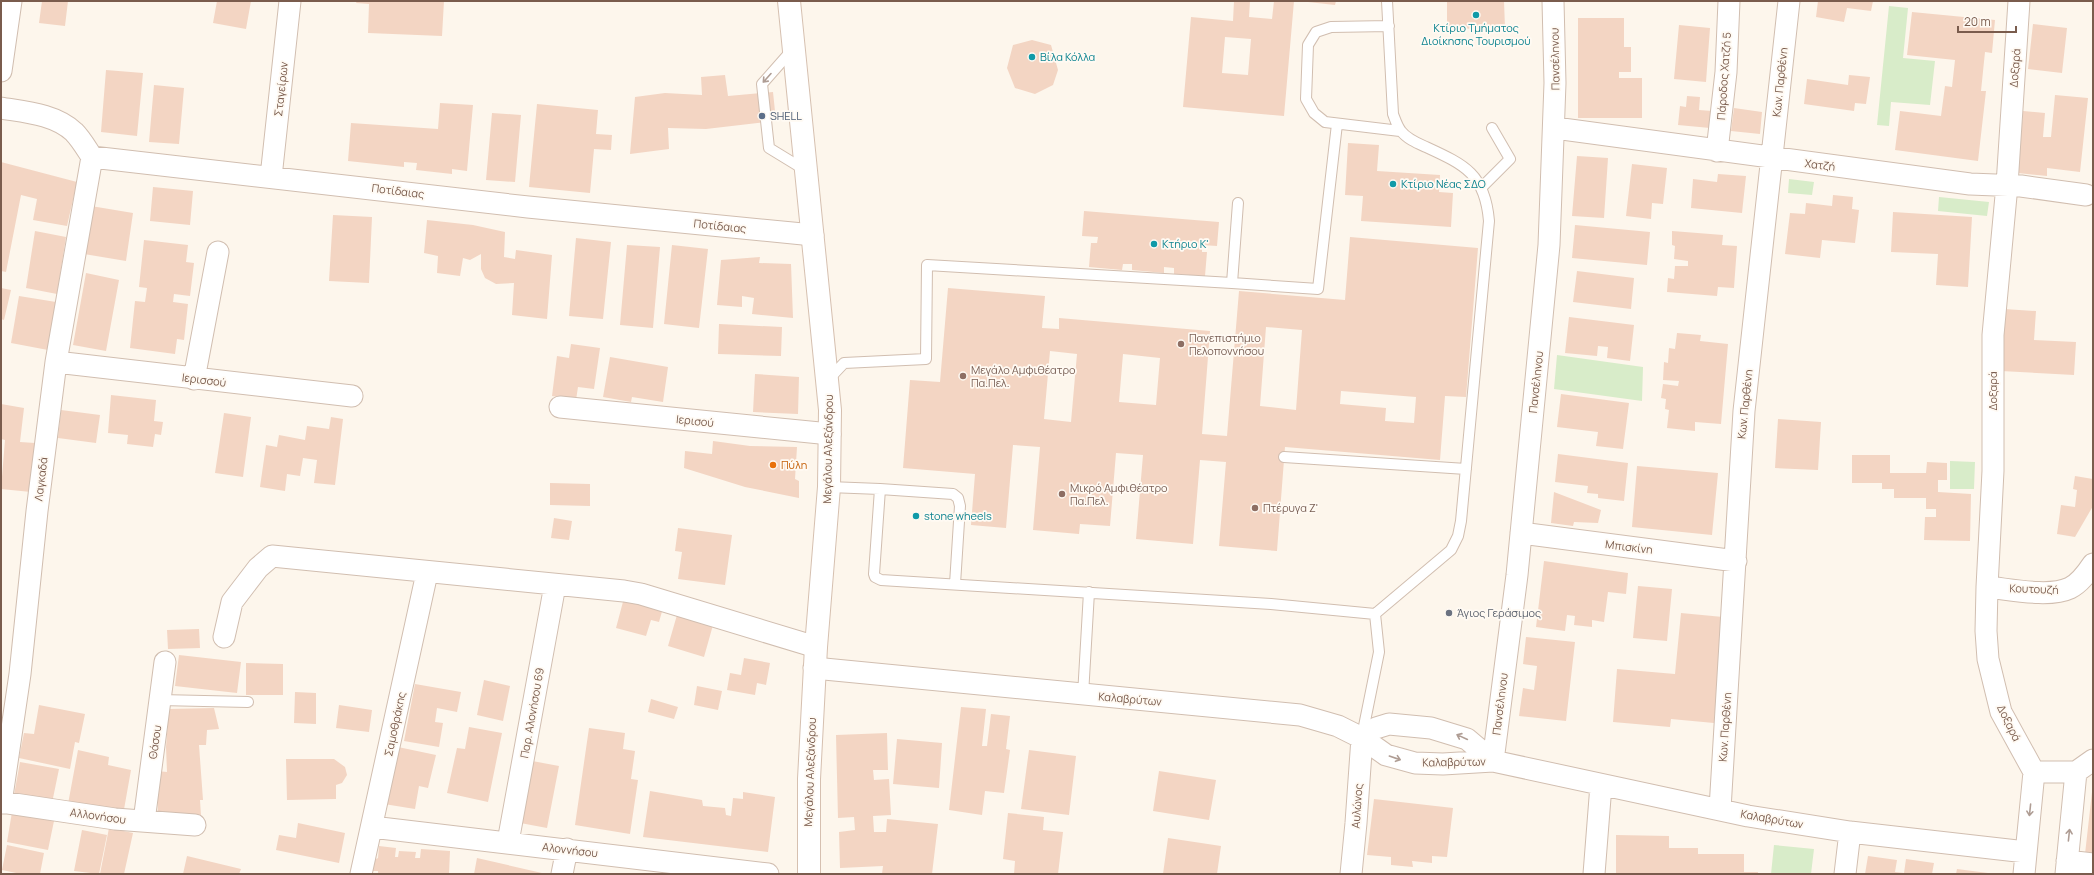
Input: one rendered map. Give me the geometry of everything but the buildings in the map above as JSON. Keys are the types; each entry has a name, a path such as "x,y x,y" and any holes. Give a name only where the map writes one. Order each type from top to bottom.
{"main road":[{"name":"Μεγάλου Αλεξάνδρου","path":"789,1 828,380 830,434 829,487 815,657 808,779 809,874"}],"street":[{"path":"1,71 10,1"},
{"name":"Σταγείρων","path":"271,177 290,1"},
{"name":"Πανσέληνου","path":"1493,761 1521,533 1548,261 1554,128 1555,49 1553,1"},
{"name":"Πάροδος Χατζή 5","path":"1717,151 1726,72 1729,1"},
{"name":"Κων. Παρθένη","path":"1720,809 1744,411 1788,1"},
{"name":"Δοξαρά","path":"2019,1 2007,185 1993,335 1993,471 1987,587 1988,659 1997,699 2005,720 2034,772"},
{"path":"1,108 48,117 62,124 75,133 92,157"},
{"name":"Χατζή","path":"1554,128 1772,159 1970,184 2007,185 2086,195"},
{"name":"Ποτίδαιας","path":"92,157 528,207 813,235"},
{"name":"Λαγκαδά","path":"1,802 20,674 56,362 92,157"},
{"path":"194,379 218,252"},
{"name":"Ιερισσού","path":"56,362 352,396"},
{"name":"Ιερισού","path":"560,407 830,434"},
{"name":"Μπισκίνη","path":"1521,533 1736,561"},
{"name":"Καλαβρύτων","path":"224,637 232,602 258,568 272,556 641,594 815,657 1083,695 1300,715 1326,722 1362,738 1386,755 1415,763 1443,764 1493,761 1748,816 1850,832 2026,852"},
{"name":"Κουτουζή","path":"1987,587 2047,592 2064,590 2079,582 2093,564"},
{"name":"Σαμοθράκης","path":"361,874 427,573"},
{"name":"Παρ. Αλονήσου 69","path":"508,842 555,584"},
{"name":"Θάσου","path":"144,821 165,662"},
{"path":"1362,738 1376,728 1389,724 1431,728 1467,739 1493,761"},
{"name":"Αυλώνος","path":"1351,874 1362,738"},
{"path":"2024,874 2034,772 2076,772 2093,760"},
{"path":"2076,772 2066,867 2093,864"},
{"path":"1594,874 1601,785"},
{"name":"Αλλονήσου","path":"1,802 115,819 195,825"},
{"name":"Αλοννήσου","path":"372,827 768,874"},
{"path":"1845,874 1850,832"},
{"path":"562,874 567,849"}],"lane":[{"path":"880,489 875,577 881,580 1271,604 1375,614 1451,550 1458,536 1466,469 1489,221 1487,201 1482,187 1472,174 1454,160 1409,139 1400,131 1393,114 1388,1"},
{"path":"1389,26 1331,27 1316,32 1308,45 1306,99 1314,113 1325,122 1400,131"},
{"path":"794,49 762,84 762,91 769,148 806,171"},
{"path":"828,380 844,363 926,359 927,265 1318,289 1337,124"},
{"path":"1482,187 1510,159 1492,128"},
{"path":"1232,283 1238,203"},
{"path":"1284,457 1466,469"},
{"path":"829,487 953,494 958,498 960,506 955,584"},
{"path":"1083,695 1089,592"},
{"path":"1362,738 1378,652 1375,614"},
{"path":"160,700 248,702"}],"green space":[{"path":"1889,6 1908,8 1903,58 1935,61 1930,105 1891,102 1889,126 1877,125"},
{"path":"1789,179 1814,182 1812,195 1788,193"},
{"path":"1939,197 1989,202 1987,216 1938,211"},
{"path":"1557,355 1643,367 1642,401 1554,389"},
{"path":"1950,461 1975,462 1974,489 1950,489"},
{"path":"1774,845 1814,849 1811,874 1771,874"}],"place":[{"name":"Κτίριο Τμήματος Διοίκησης Τουρισμού","path":"1476,15"},
{"name":"Βίλα Κόλλα","path":"1032,57"},
{"name":"SHELL","path":"762,116"},
{"name":"Κτίριο Νέας ΣΔΟ","path":"1393,184"},
{"name":"Κτήριο Κ'","path":"1154,244"},
{"name":"Πανεπιστήμιο Πελοποννήσου","path":"1181,344"},
{"name":"Μεγάλο Αμφιθέατρο Πα.Πελ.","path":"963,376"},
{"name":"Πύλη","path":"773,465"},
{"name":"Μικρό Αμφιθέατρο Πα.Πελ.","path":"1062,494"},
{"name":"Πτέρυγα Ζ'","path":"1255,508"},
{"name":"stone wheels","path":"916,516"},
{"name":"Άγιος Γεράσιμος","path":"1449,613"}]}
